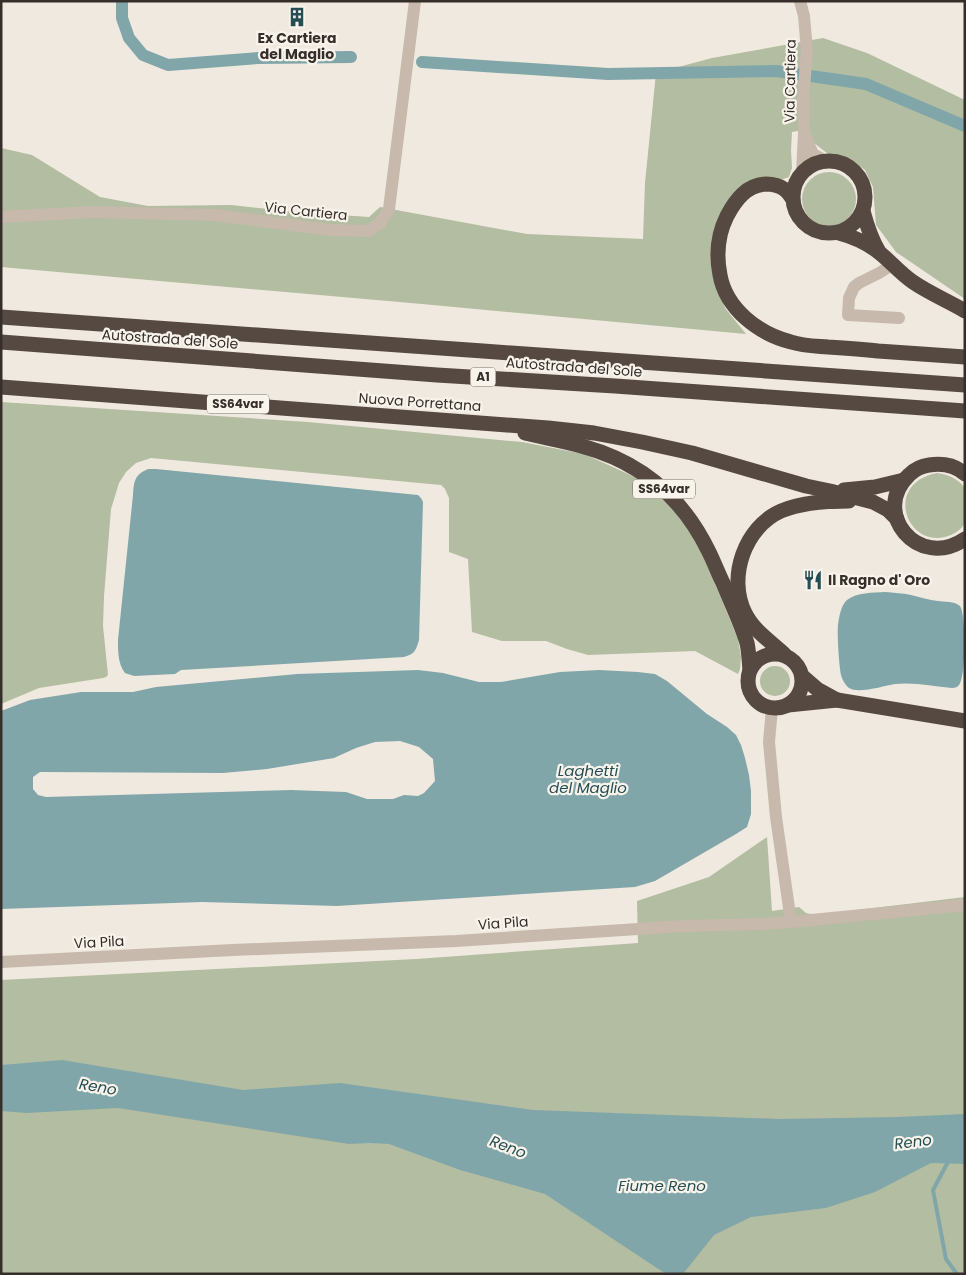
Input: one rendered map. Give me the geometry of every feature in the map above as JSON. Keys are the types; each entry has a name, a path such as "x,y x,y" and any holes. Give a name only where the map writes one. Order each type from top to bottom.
{"highway":[{"path":"826,161 842,163 852,169 860,178 865,188 866,200 863,211 857,221 839,233 827,234 816,232 807,227 799,219 794,209 792,198 796,180 802,173 810,166 826,161"},
{"path":"792,198 785,189 778,186 772,184 757,186 739,197 724,223 719,239 718,268 727,295 741,314 773,336 797,344 965,358"},
{"path":"863,211 867,228 880,253"},
{"path":"839,233 867,244 915,284 965,310"},
{"name":"Autostrada del Sole","path":"1,317 965,385"},
{"name":"Autostrada del Sole","path":"1,342 437,375 625,386 965,411"},
{"name":"Nuova Porrettana","path":"1,387 594,432 692,454 830,491"},
{"name":"SS64var","path":"475,422 598,451 637,469 664,489 691,520 709,552 747,644 750,670 748,684 750,691 759,703 772,708"},
{"name":"SS64var","path":"830,491 875,488 904,480 913,471 924,466 937,464 950,465 965,474"},
{"path":"904,480 897,492 895,505 897,519 902,530 910,539 921,546 932,549 956,545 965,539"},
{"path":"830,491 873,502 888,510 897,519"},
{"path":"788,705 800,693 802,676 800,669 796,662 762,635 744,612 738,584 738,570 742,555 749,541 758,530 779,512 794,506 828,502 873,502"},
{"path":"750,670 754,663 768,654 784,654"},
{"path":"802,676 817,689 836,700"},
{"path":"772,708 836,700 965,721"}],"street":[{"name":"Via Cartiera","path":"1,217 91,212 215,215 331,230 368,231 380,223 389,209 415,1"},
{"name":"Via Cartiera","path":"800,1 804,16 807,51 802,173"},
{"name":"Via Cartiera","path":"804,133 813,154 826,161"},
{"path":"892,265 854,287 849,298 848,315 899,318"},
{"path":"772,708 769,742 776,817 792,922"},
{"name":"Via Pila","path":"1,962 456,941 684,926 792,922 965,905"}],"green space":[{"path":"823,38 867,53 965,100 965,299 896,252 876,225 873,187 865,170 852,160 828,154 813,142 809,129 792,132 792,168 789,177 731,197 713,277 725,308 746,334 1,267 1,148 32,155 100,197 148,206 231,205 369,217 380,207 527,234 643,239 645,183 656,73 712,58"},
{"path":"829,172 839,174 848,180 854,189 856,199 854,209 848,218 839,224 829,226 819,224 810,218 804,209 802,199 804,189 810,180 819,174"},
{"path":"1,402 308,422 522,442 584,454 635,477 650,487 673,509 687,527 701,550 738,639 741,657 740,669 738,674 695,651 588,655 546,641 502,641 472,632 468,559 449,552 449,498 441,485 151,458 136,463 126,472 119,483 111,509 103,626 108,675 103,678 39,688 1,704"},
{"path":"937,473 952,478 965,488 965,522 957,532 936,538 923,534 913,526 907,515 905,502 910,490 920,480"},
{"path":"775,666 786,670 790,681 786,692 775,696 764,692 760,681 764,670"},
{"path":"767,837 772,911 799,907 806,913 815,915 965,897 965,1274 1,1274 1,980 416,959 638,943 637,901 709,877"}],"water":[{"path":"148,469 418,495 423,502 419,640 414,651 404,657 181,670 175,674 134,676 125,673 118,653 118,640 134,486 137,476"},
{"path":"865,593 905,594 935,601 952,602 960,606 964,646 963,670 958,686 952,688 895,684 871,689 853,690 846,685 841,675 838,650 838,625 842,608 851,597"},
{"name":"Laghetti del Maglio","path":"418,670 443,673 479,682 501,682 560,672 599,670 655,674 667,681 736,735 745,758 751,791 751,814 747,827 655,881 635,887 337,906 202,902 1,909 1,711 30,700 81,692 133,692 156,687 297,674","holes":["400,741 419,747 433,759 435,781 424,793 418,796 404,795 393,799 367,799 346,792 291,790 46,797 38,795 33,789 33,777 40,772 223,773 267,769 334,758 375,742"]},
{"name":"Fiume Reno","path":"62,1060 243,1090 340,1083 533,1110 780,1119 965,1114 965,1164 931,1163 875,1192 826,1208 751,1217 714,1235 683,1274 666,1274 545,1194 460,1170 389,1144 349,1144 118,1108 26,1113 1,1111 1,1065"}],"waterway":[{"path":"122,1 122,18 129,38 143,55 168,65 258,58 351,57"},
{"path":"422,62 608,74 776,71 866,84 965,126"},
{"path":"949,1160 933,1190 946,1259 957,1274"}],"place":[{"name":"Ex Cartiera del Maglio","path":"297,17"},
{"name":"Il Ragno d' Oro","path":"813,580"}],"water label":[{"name":"Reno","path":"98,1087"},
{"name":"Reno","path":"913,1142"},
{"name":"Reno","path":"508,1147"}]}
